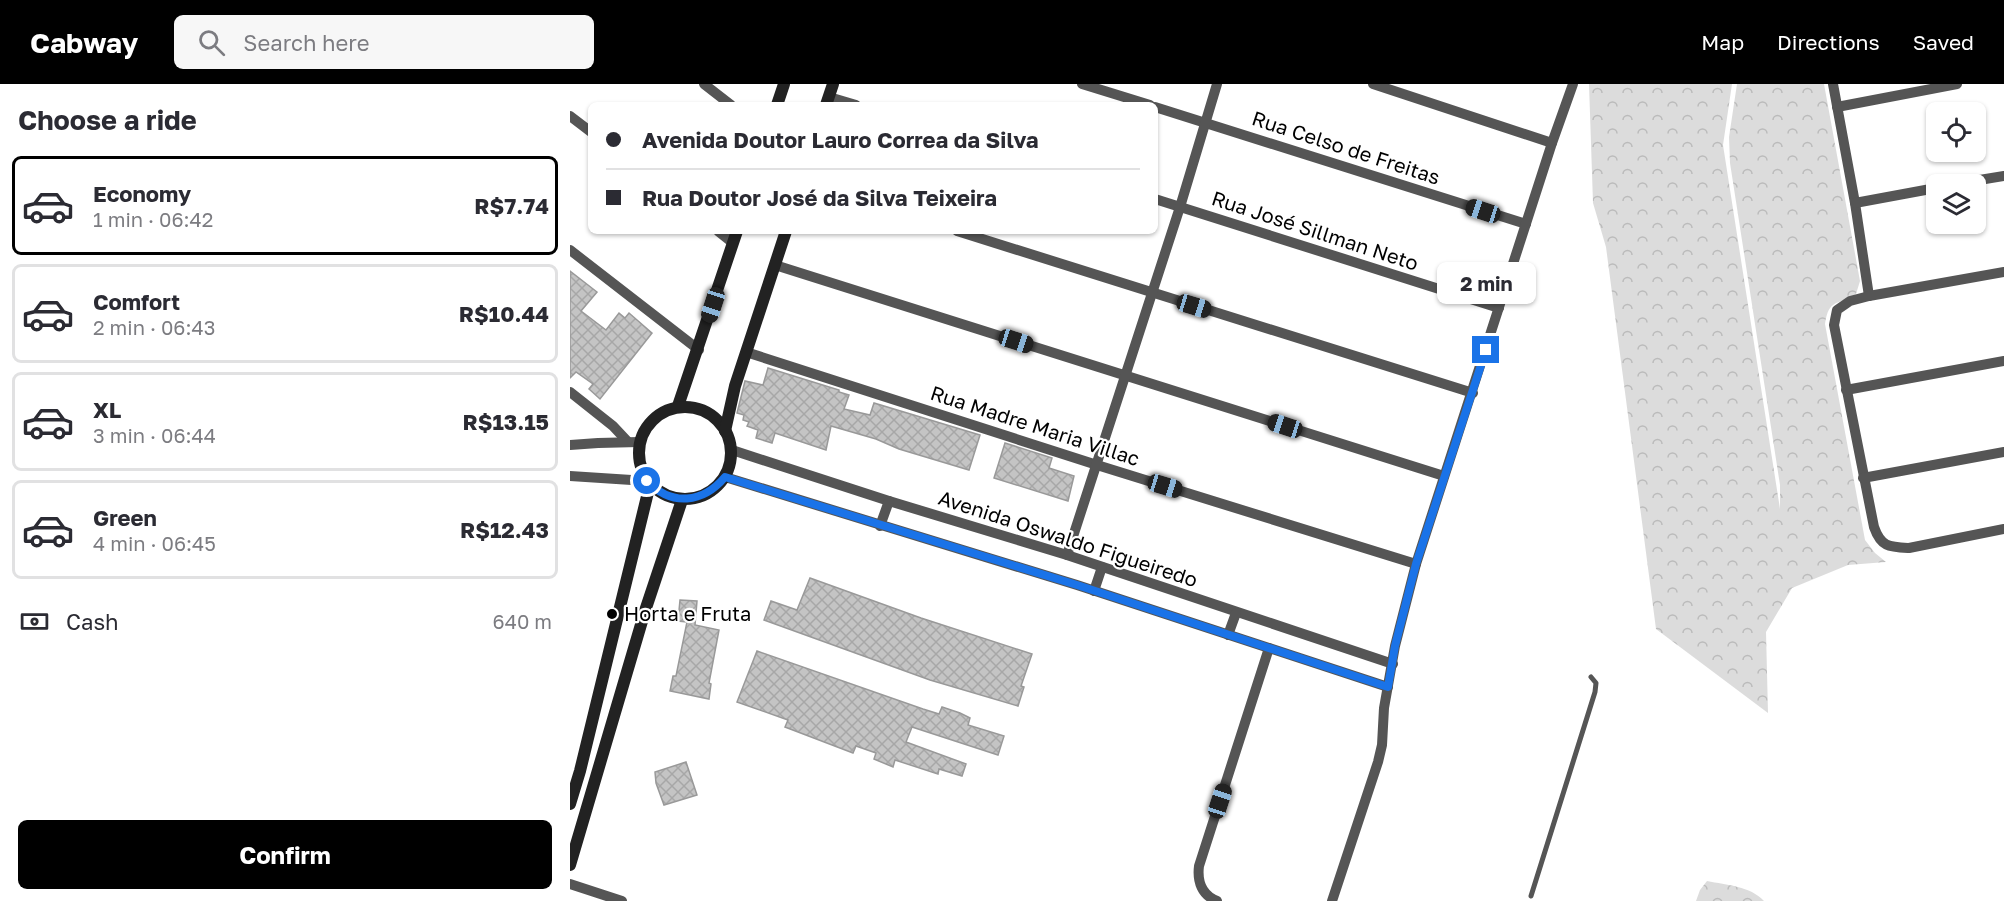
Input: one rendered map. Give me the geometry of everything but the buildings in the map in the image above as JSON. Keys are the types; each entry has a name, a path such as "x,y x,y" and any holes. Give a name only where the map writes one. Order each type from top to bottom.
{"main road":[{"path":"778,102 784,84"},
{"path":"828,101 833,84"},
{"path":"725,430 735,386 785,234"},
{"path":"678,406 699,350 735,237"},
{"path":"678,406 703,410 717,420 725,430 732,450 731,464 725,477 707,494 682,500 665,493 649,482 639,463 633,442 649,422 668,409 678,406"},
{"path":"570,804 649,482"},
{"path":"570,865 645,611 682,500"}],"street":[{"path":"704,84 727,102"},
{"path":"1082,84 1140,102"},
{"path":"1066,555 1180,207 1217,84"},
{"path":"1373,84 1552,143"},
{"path":"1332,901 1378,762 1395,646 1416,564 1573,84"},
{"path":"1833,84 1869,296"},
{"path":"1837,107 1957,84"},
{"name":"Rua Celso de Freitas","path":"1158,108 1526,224"},
{"path":"570,116 588,130"},
{"path":"1986,179 2004,176"},
{"path":"1855,203 1926,190"},
{"name":"Rua José Sillman Neto","path":"1158,200 1499,308"},
{"path":"966,234 1473,393"},
{"path":"570,250 699,350"},
{"path":"775,265 1444,476"},
{"path":"2004,272 1850,301 1837,310 1834,325 1863,478 1877,537 1893,548 1909,548 2004,529"},
{"name":"Rua Madre Maria Villac","path":"746,352 1097,465 1416,564"},
{"path":"1846,390 2004,361"},
{"path":"570,392 633,442"},
{"path":"570,445 633,442"},
{"name":"Avenida Oswaldo Figueiredo","path":"732,450 1066,555 1393,664"},
{"path":"1863,478 2004,452"},
{"path":"570,476 649,482"},
{"path":"725,477 1094,591 1388,687"},
{"path":"880,526 889,501"},
{"path":"1094,591 1102,567"},
{"path":"1228,635 1236,613"},
{"path":"1217,901 1203,890 1198,878 1198,866 1269,648"},
{"path":"570,884 622,901"}],"lane":[{"path":"1532,896 1595,692 1596,683 1591,677"}],"green space":[{"path":"1589,84 1732,84 1723,145 1780,509 1780,485 1730,163 1729,137 1737,84 1824,84 1860,281 1856,294 1832,306 1825,324 1865,540 1886,562 1848,565 1792,588 1766,632 1768,713 1656,629 1606,247 1593,203"},
{"path":"1707,881 1745,889 1764,901 1696,901"}],"place":[{"name":"Horta e Fruta","path":"612,614"}],"route":[{"path":"647,481 665,493 682,500 707,494 725,477 1077,585 1388,687 1395,646 1416,564 1486,350"}]}
